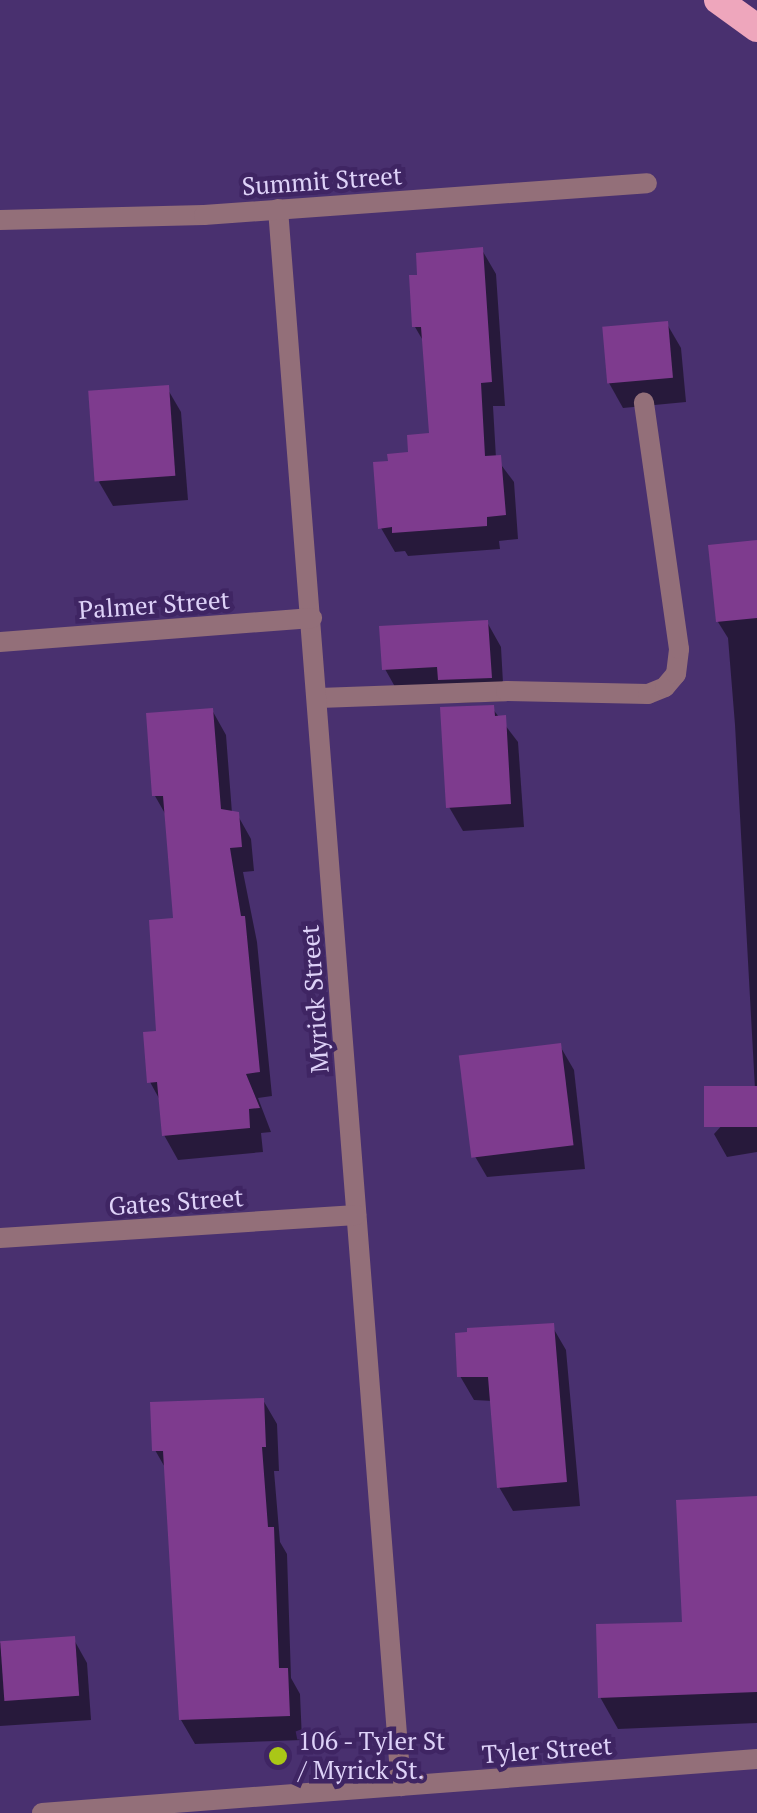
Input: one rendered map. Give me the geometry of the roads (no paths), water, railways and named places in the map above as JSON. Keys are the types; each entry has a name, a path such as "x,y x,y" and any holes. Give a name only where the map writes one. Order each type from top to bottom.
{"highway":[{"path":"718,0 757,28"}],"street":[{"name":"Summit Street","path":"0,220 204,216 647,184"},
{"name":"Myrick Street","path":"278,209 401,1786"},
{"path":"319,698 506,691 648,694 665,687 676,674 680,649 644,402"},
{"name":"Palmer Street","path":"0,642 312,618"},
{"name":"Gates Street","path":"0,1238 356,1214"},
{"name":"Tyler Street","path":"42,1813 757,1759"}],"place":[{"name":"106 - Tyler St / Myrick St.","path":"278,1756"}]}
